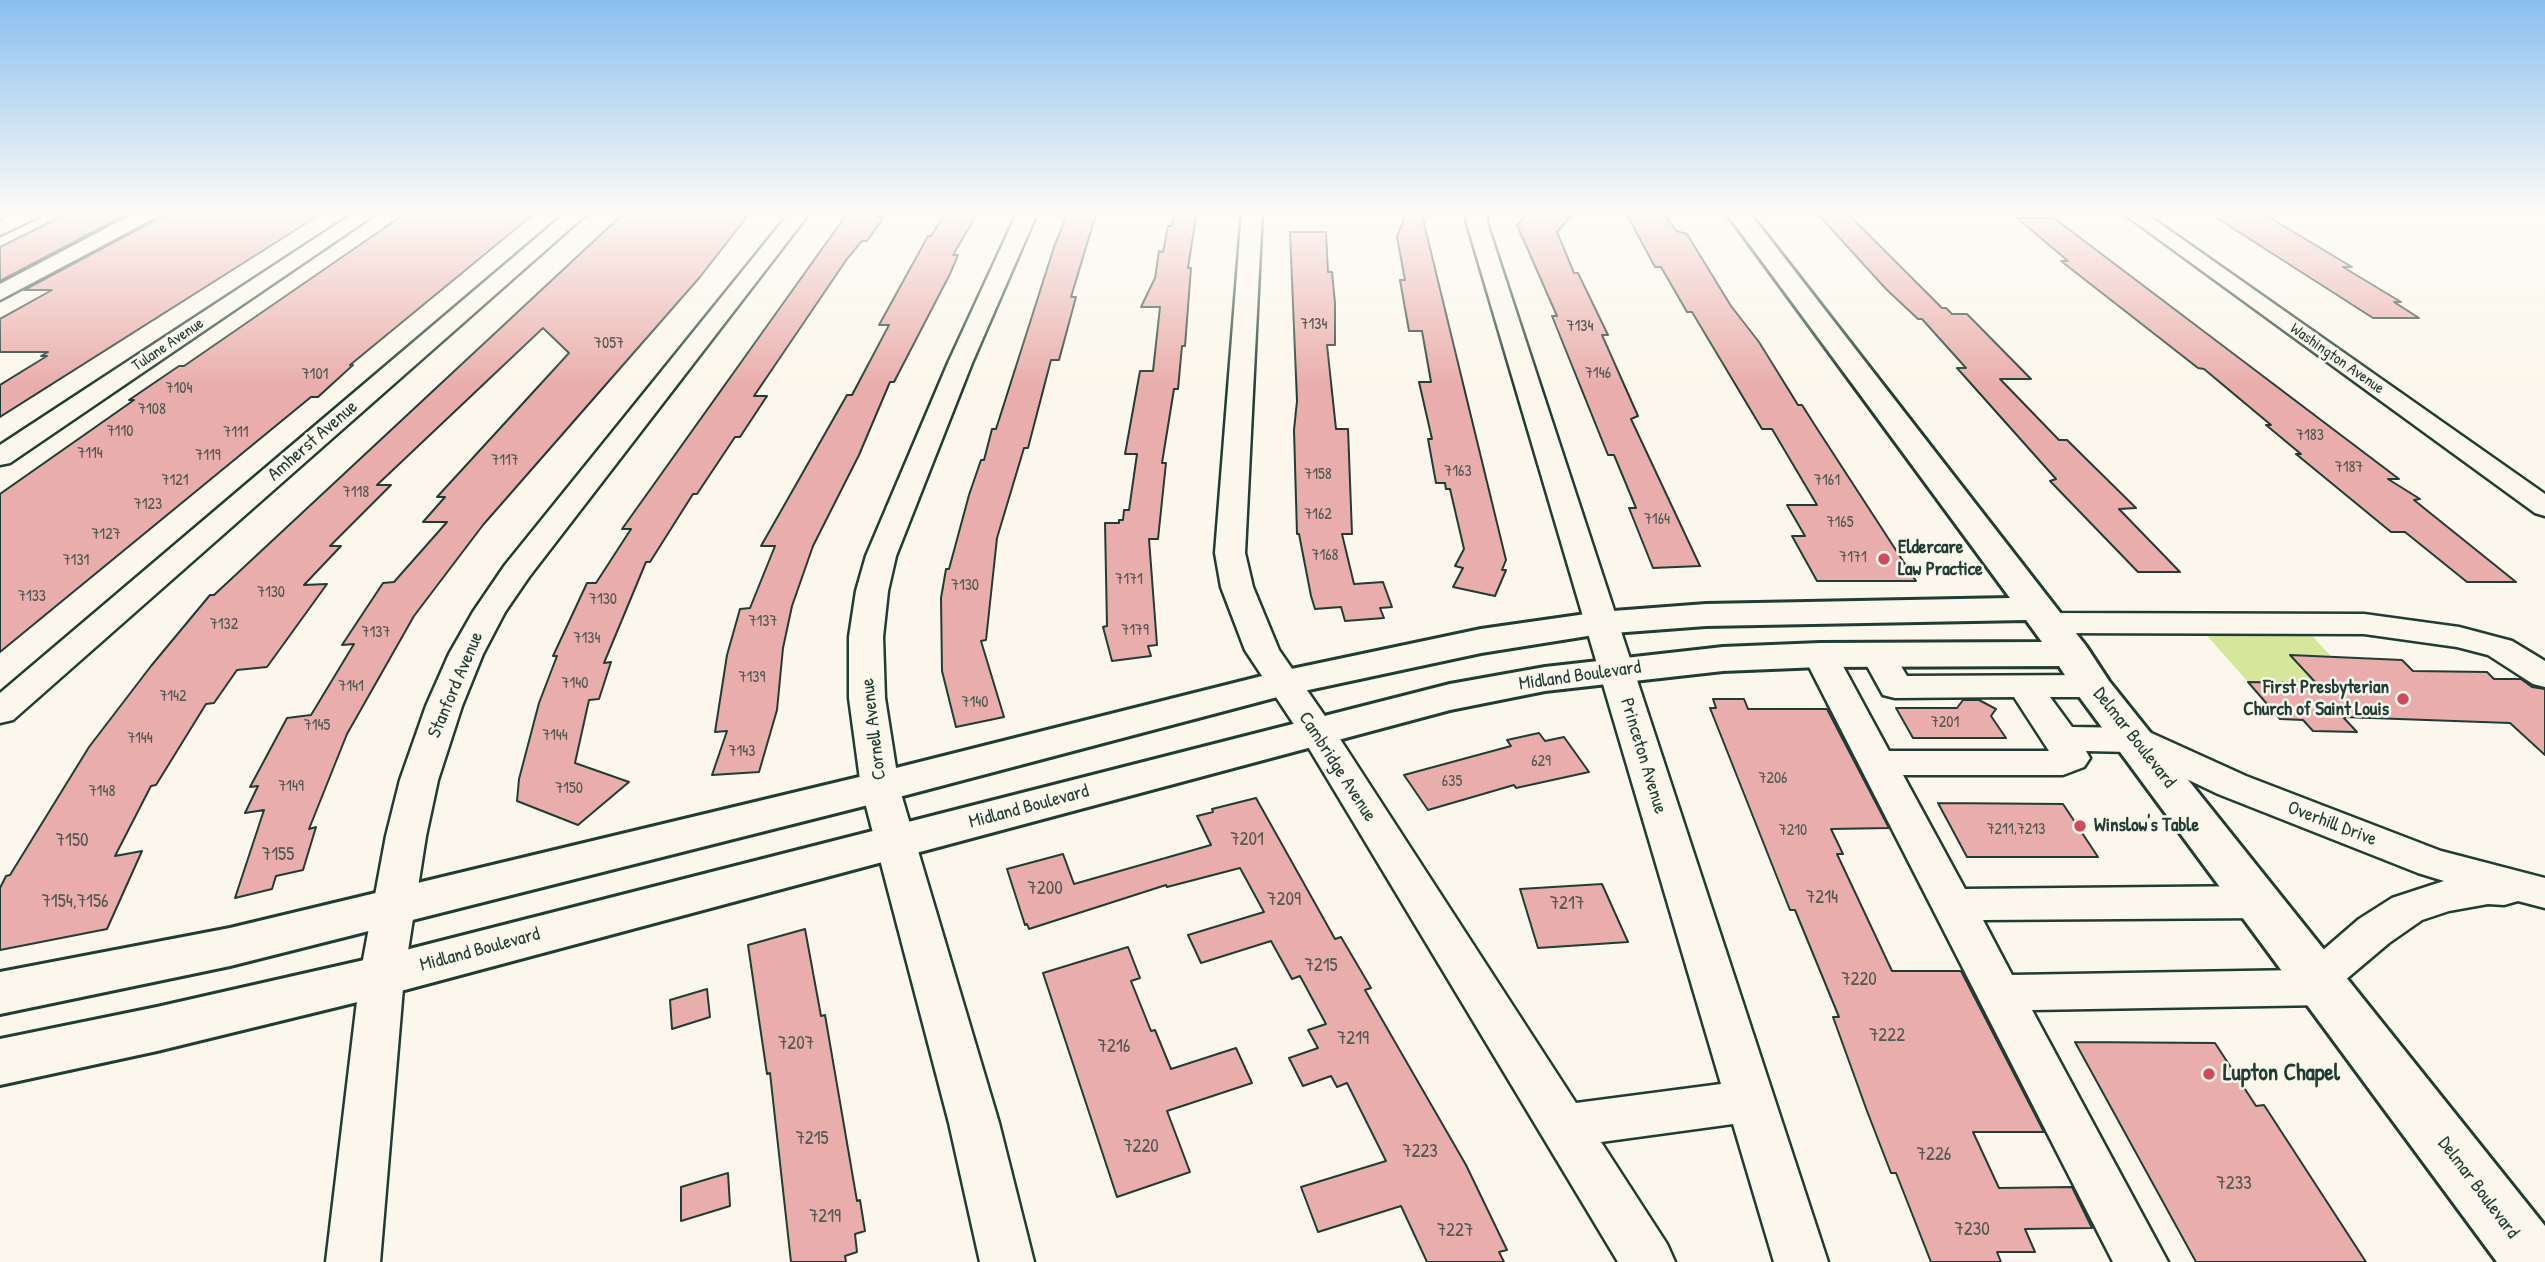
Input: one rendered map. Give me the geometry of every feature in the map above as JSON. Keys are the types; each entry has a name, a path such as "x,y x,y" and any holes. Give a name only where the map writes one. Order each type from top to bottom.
{"main road":[{"name":"Delmar Boulevard","path":"1780,270 2535,1262"},
{"path":"0,993 230,947 880,787 1282,683 1455,646 1600,623 1706,615 2062,643"},
{"name":"Midland Boulevard","path":"0,1062 157,1030 382,976 1450,697 1616,670 1723,659 1878,655 2062,643"}],"street":[{"path":"0,293 43,270"},
{"name":"Tulane Avenue","path":"0,457 281,270"},
{"name":"Amherst Avenue","path":"0,712 512,270"},
{"name":"Stanford Avenue","path":"353,1262 382,976 406,836 419,780 444,706 466,654 489,612 524,561 755,270"},
{"name":"Cornell Avenue","path":"1002,270 960,363 881,556 872,591 866,637 867,698 880,787 974,1123 1007,1262"},
{"name":"Cambridge Avenue","path":"1248,270 1230,553 1237,587 1252,626 1262,650 1282,683 1316,730 1648,1262"},
{"name":"Princeton Avenue","path":"1492,270 1801,1262"},
{"name":"Washington Avenue","path":"2213,270 2545,507"},
{"path":"1878,655 1895,687 2024,686 2062,643 2364,624 2459,637 2490,645 2500,648 2545,676"},
{"path":"1820,655 2141,1262"},
{"name":"Amherst Avenue","path":"0,736 46,672"},
{"path":"1877,763 2063,763 2071,758 2024,686"},
{"path":"2061,739 2136,740"},
{"name":"Overhill Drive","path":"2136,740 2232,785 2432,863 2540,892"},
{"name":"Overhill Drive","path":"2322,982 2374,931 2407,909 2446,896 2488,889 2540,892"},
{"path":"1952,905 2260,902"},
{"path":"1999,993 2322,982"},
{"path":"1563,1126 1751,1101"}],"green space":[{"path":"2195,622 2301,624 2331,656 2291,655 2316,683 2248,682"}],"building":[{"path":"0,270 21,270 0,281"},
{"path":"62,270 233,270 0,417 0,385 47,356 41,356 48,352 0,352 0,319 52,290 24,290"},
{"path":"323,270 466,270 350,365 353,365 318,397 311,397 0,652 0,494 134,400 129,400 179,366 184,366"},
{"path":"563,270 706,270 483,525 414,616 347,734 309,829 316,827 303,870 276,876 272,889 235,898 264,810 245,813 258,786 250,787 287,718 311,715 354,644 342,645 383,583 394,582 447,522 423,522 445,497 437,497 569,353 543,328 377,485 391,485 330,546 341,546 304,585 327,584 267,667 237,670 214,703 206,704 156,785 151,786 115,856 142,851 107,929 0,950 0,888 6,876 10,875 89,747 151,666 210,595 214,595"},
{"path":"807,270 840,270 754,396 767,396 740,437 735,437 697,494 693,494 650,562 646,562 604,663 611,662 599,699 589,700 575,763 629,782 578,825 517,801 519,779 539,703 557,656 553,656 587,583 596,583 631,529 622,529"},
{"path":"909,270 952,270 894,382 890,382 859,455 813,546 792,606 783,648 777,710 759,772 712,775 727,731 715,732 727,655 740,609 750,608 775,546 761,546 847,395 852,395 889,325 879,325"},
{"path":"1047,270 1079,270 1071,297 1076,297 1059,360 1051,360 1028,448 1024,448 997,538 986,640 981,641 1004,717 956,727 942,671 941,598 946,569 949,569 969,495 981,460 984,460 992,429 996,429"},
{"path":"1156,270 1191,270 1185,346 1182,346 1178,389 1174,389 1162,463 1166,463 1158,539 1149,539 1157,645 1148,646 1151,656 1112,661 1103,627 1107,626 1105,523 1119,523 1119,520 1123,520 1124,510 1129,510 1137,454 1125,454 1140,371 1153,371 1160,307 1141,307"},
{"path":"1292,270 1328,270 1332,272 1335,303 1335,345 1327,345 1336,429 1348,429 1352,534 1342,534 1354,584 1383,582 1392,607 1380,608 1384,618 1345,621 1341,607 1315,609 1297,534 1294,430 1297,401"},
{"path":"1403,270 1435,270 1506,560 1502,570 1506,570 1495,596 1453,587 1463,568 1455,566 1464,549 1450,489 1446,489 1445,483 1436,483 1428,439 1432,439 1419,382 1431,382 1422,331 1409,331 1400,280 1405,280"},
{"path":"1537,270 1573,270 1578,273 1608,335 1602,335 1638,416 1631,419 1700,566 1653,568 1629,508 1636,508 1614,455 1608,455 1552,316 1557,316"},
{"path":"1663,270 1709,270 1731,306 1759,342 1798,405 1802,405 1916,581 1817,581 1792,536 1805,536 1787,505 1817,505 1772,429 1762,429 1692,312 1687,312"},
{"path":"1869,270 1904,270 1942,308 1952,314 1967,314 2031,379 2000,379 2059,440 2067,440 2136,508 2119,509 2180,572 2138,572 2050,481 2056,479 1957,368 1966,368 1922,319 1918,319"},
{"path":"2072,270 2123,270 2399,479 2388,479 2420,499 2414,500 2516,582 2467,582 2405,532 2391,532 2296,454 2301,454 2266,425 2271,425 2204,369 2198,368"},
{"path":"2298,270 2348,270 2401,302 2394,302 2419,318 2373,318"},
{"name":"First Presbyterian Church of Saint Louis","path":"2290,655 2402,660 2413,671 2487,672 2494,679 2521,679 2532,687 2545,689 2545,755 2510,723 2343,717 2357,732 2313,731 2303,720 2280,719 2248,682 2316,683"},
{"path":"1713,699 1744,699 1748,709 1827,709 1889,828 1831,829 1843,854 1837,854 1892,971 1961,971 2044,1132 1973,1132 1999,1188 2072,1187 2092,1228 2025,1229 2035,1252 1997,1252 2001,1262 1931,1262 1896,1173 1891,1173 1867,1111 1833,1017 1839,1017 1795,910 1790,910 1710,708 1716,708"},
{"path":"1963,700 1979,700 1996,709 1991,716 2006,738 1913,738 1896,708 1957,708"},
{"path":"1539,733 1545,741 1564,737 1589,772 1516,788 1514,785 1428,810 1404,775 1511,746 1507,740"},
{"path":"1256,798 1335,939 1341,937 1371,988 1365,990 1466,1165 1507,1250 1499,1252 1504,1262 1427,1262 1401,1206 1318,1232 1301,1187 1386,1161 1347,1083 1337,1087 1331,1076 1303,1086 1289,1058 1318,1048 1308,1030 1326,1024 1300,976 1292,979 1271,941 1201,963 1188,935 1264,912 1240,868 1167,887 1166,885 1029,929 1027,924 1025,925 1007,869 1063,854 1074,884 1211,845 1197,816 1213,812 1212,809"},
{"path":"1938,803 2063,804 2098,857 1967,857"},
{"path":"1602,884 1628,942 1538,948 1520,889"},
{"path":"805,929 821,1016 825,1015 857,1201 860,1200 865,1231 855,1234 857,1252 845,1256 846,1262 791,1262 770,1073 767,1074 748,945"},
{"path":"1128,947 1140,978 1131,981 1151,1031 1155,1030 1171,1069 1236,1048 1252,1083 1167,1111 1190,1172 1117,1197 1043,973"},
{"path":"707,989 710,1017 672,1029 670,1000"},
{"path":"2075,1042 2215,1043 2256,1106 2264,1105 2366,1262 2196,1262"},
{"path":"728,1173 730,1206 681,1221 681,1187"}],"place":[{"name":"Eldercare Law Practice","path":"1884,559"},
{"name":"First Presbyterian Church of Saint Louis","path":"2403,699"},
{"name":"Winslow's Table","path":"2080,826"},
{"name":"Lupton Chapel","path":"2209,1074"}]}
